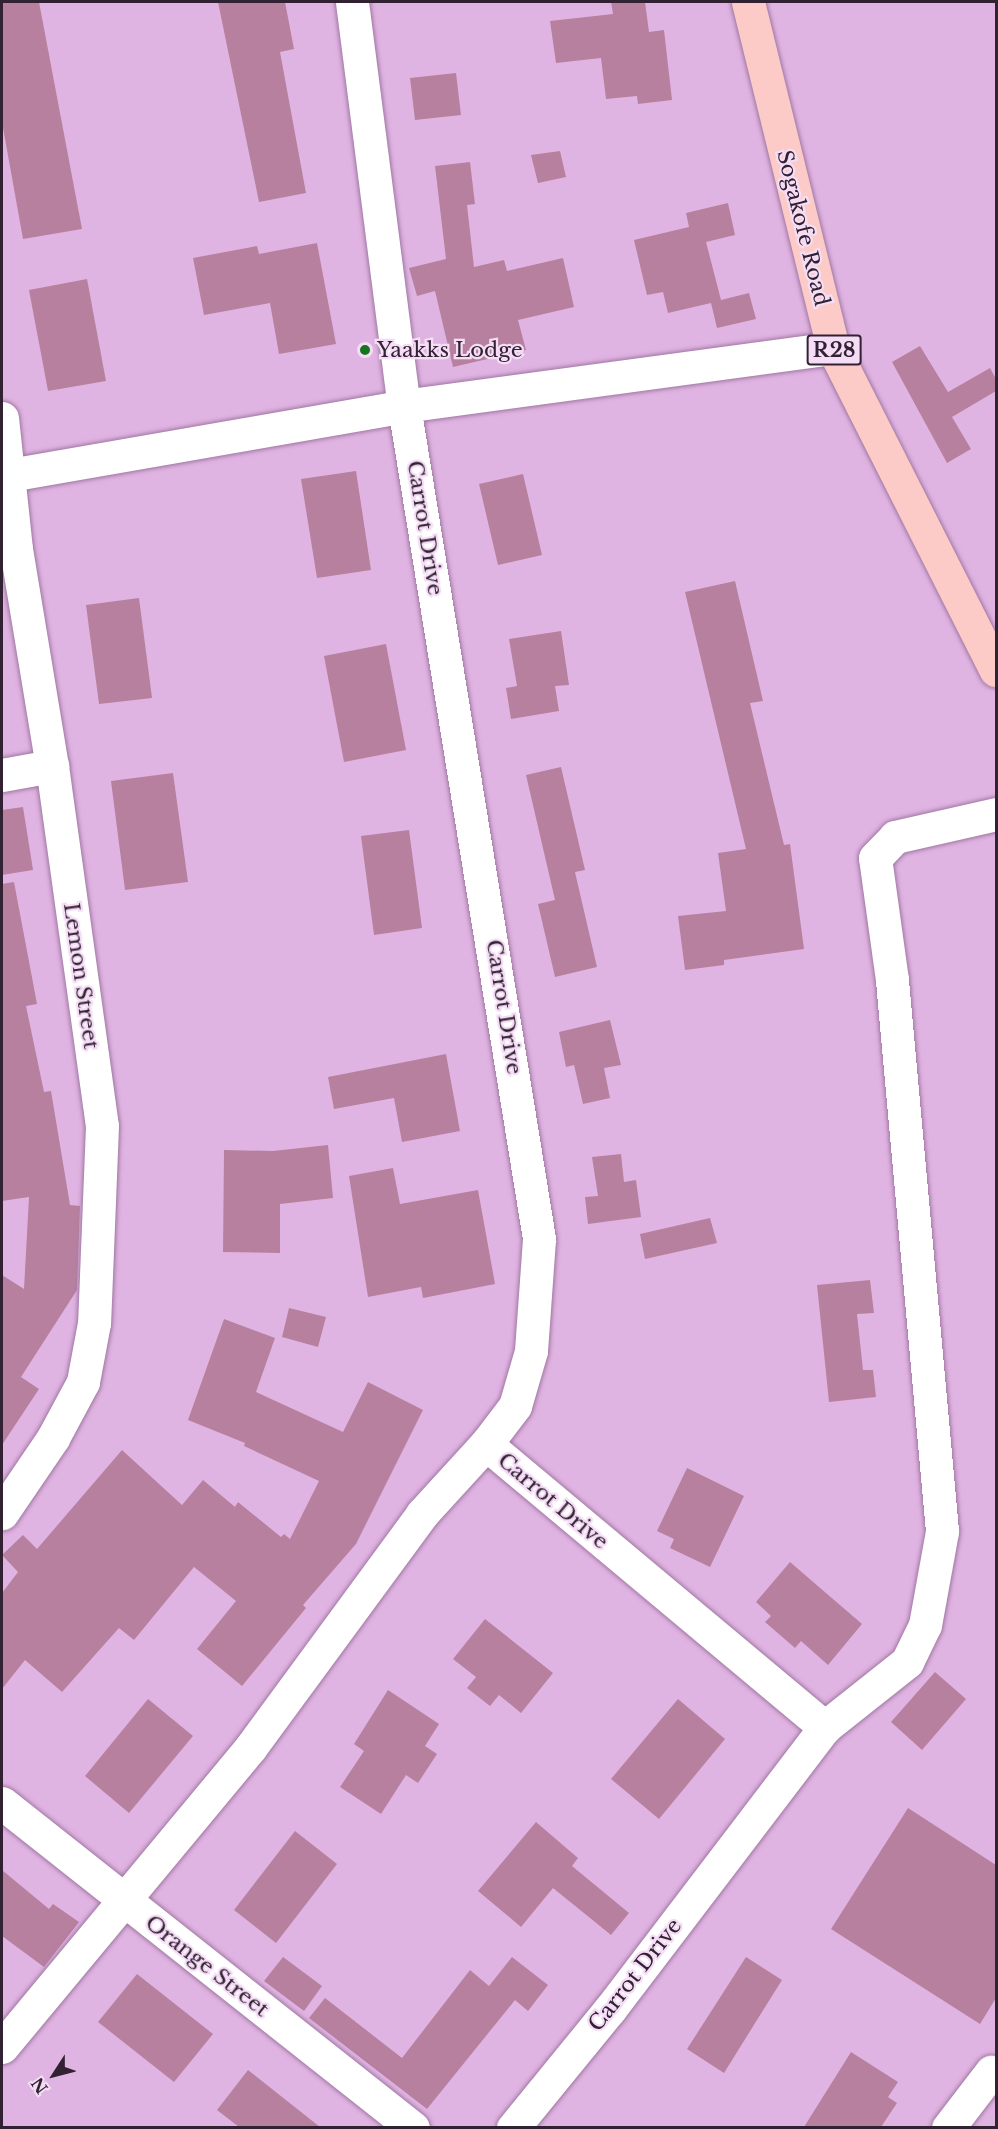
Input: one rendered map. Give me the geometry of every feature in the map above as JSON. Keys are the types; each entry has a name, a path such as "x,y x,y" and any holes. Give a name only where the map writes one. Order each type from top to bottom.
{"main road":[{"name":"Sogakofe Road","path":"748,2 832,348 996,670"}],"street":[{"name":"Carrot Drive","path":"352,2 404,406 539,1239 531,1351 514,1406 486,1444 825,1727 610,2009 513,2127"},
{"path":"10,475 404,406 832,348"},
{"name":"Lemon Street","path":"2,418 10,475 9,550 52,766 102,1126 94,1323 83,1382 53,1438 2,1513"},
{"path":"2,775 52,766"},
{"path":"825,1727 907,1662 925,1624 942,1532 892,980 874,858 895,837 996,814"},
{"path":"2,2047 121,1899 251,1747 422,1514 486,1444"},
{"name":"Orange Street","path":"2,1803 413,2127"},
{"path":"948,2127 991,2072"}],"building":[{"path":"2,2 39,2 82,229 23,239 2,122"},
{"path":"218,2 285,2 294,49 280,52 306,193 259,202"},
{"path":"611,2 645,2 649,32 664,30 672,100 638,104 637,96 606,99 601,58 556,63 550,21 613,14"},
{"path":"456,73 461,115 415,120 410,78"},
{"path":"560,151 566,177 538,183 531,155"},
{"path":"470,162 475,204 467,205 474,267 504,260 507,271 563,258 574,307 518,320 526,350 453,367 435,291 417,296 409,268 446,259 435,166"},
{"path":"728,203 735,235 706,242 721,300 749,293 756,319 717,328 711,303 668,313 663,292 647,295 634,240 689,227 686,213"},
{"path":"317,243 336,344 279,354 270,303 204,315 193,258 257,246 259,254"},
{"path":"87,279 106,381 48,391 29,290"},
{"path":"920,346 948,392 990,368 996,379 996,391 952,417 971,449 947,463 892,362"},
{"path":"356,471 371,570 317,578 301,479"},
{"path":"523,474 542,555 498,565 479,484"},
{"path":"735,581 763,701 750,703 784,845 790,844 804,949 724,960 724,965 685,970 678,916 726,911 718,853 746,849 685,592"},
{"path":"139,598 152,698 99,704 86,605"},
{"path":"561,631 569,685 555,686 559,711 511,719 506,688 517,686 509,639"},
{"path":"386,644 406,750 344,762 324,656"},
{"path":"561,767 585,870 575,872 597,967 555,977 538,904 555,900 526,775"},
{"path":"173,773 188,882 125,890 111,781"},
{"path":"23,807 33,870 2,875 2,810"},
{"path":"409,830 422,928 374,935 361,836"},
{"path":"14,882 37,1004 26,1006 44,1092 51,1091 70,1205 80,1206 77,1290 21,1377 39,1389 2,1445 2,1275 24,1289 29,1197 2,1201 2,884"},
{"path":"610,1020 621,1065 604,1068 610,1098 583,1104 574,1065 566,1067 559,1032"},
{"path":"446,1054 460,1131 402,1142 394,1098 334,1109 328,1077"},
{"path":"328,1145 333,1198 280,1204 280,1253 223,1252 224,1150 273,1151"},
{"path":"621,1154 624,1182 636,1180 641,1217 588,1224 585,1197 598,1196 592,1157"},
{"path":"393,1168 400,1204 478,1190 495,1284 423,1298 421,1287 368,1297 349,1176"},
{"path":"710,1218 717,1243 645,1259 640,1234"},
{"path":"870,1280 874,1313 857,1314 863,1370 873,1370 876,1397 829,1402 817,1285"},
{"path":"289,1308 326,1317 318,1347 282,1337"},
{"path":"224,1319 275,1338 256,1392 343,1432 368,1382 423,1410 356,1544 303,1605 306,1608 242,1686 197,1649 236,1601 194,1567 134,1640 119,1628 62,1692 25,1660 2,1689 2,1593 18,1572 2,1555 23,1535 37,1549 122,1450 182,1505 203,1480 235,1507 238,1502 281,1537 284,1534 290,1539 319,1481 244,1446 245,1443 188,1420"},
{"path":"687,1468 744,1496 710,1567 670,1548 674,1539 657,1531"},
{"path":"790,1562 862,1624 828,1665 801,1641 795,1648 765,1622 771,1616 756,1602"},
{"path":"485,1619 553,1673 521,1713 499,1695 490,1706 467,1688 476,1677 453,1659"},
{"path":"935,1672 966,1699 922,1750 891,1722"},
{"path":"388,1690 439,1724 425,1746 437,1754 418,1783 406,1775 381,1814 340,1787 364,1751 354,1744"},
{"path":"148,1699 193,1736 129,1813 85,1776"},
{"path":"678,1699 725,1739 659,1819 611,1779"},
{"path":"908,1808 996,1865 996,1998 980,2024 831,1929"},
{"path":"536,1822 578,1858 572,1866 629,1913 611,1935 553,1888 521,1927 478,1891"},
{"path":"295,1831 337,1864 276,1943 234,1910"},
{"path":"2,1870 49,1909 53,1904 79,1922 44,1967 2,1936"},
{"path":"283,1957 322,1986 304,2011 264,1981"},
{"path":"512,1957 548,1985 528,2011 515,2000 427,2109 309,2018 325,1998 402,2058 470,1970 489,1986"},
{"path":"746,1957 782,1980 724,2073 687,2049"},
{"path":"137,1974 213,2034 174,2082 98,2022"},
{"path":"851,2052 898,2082 888,2097 897,2103 881,2127 804,2127"},
{"path":"248,2070 320,2127 239,2127 217,2110"}],"place":[{"name":"Yaakks Lodge","path":"365,350"}]}
